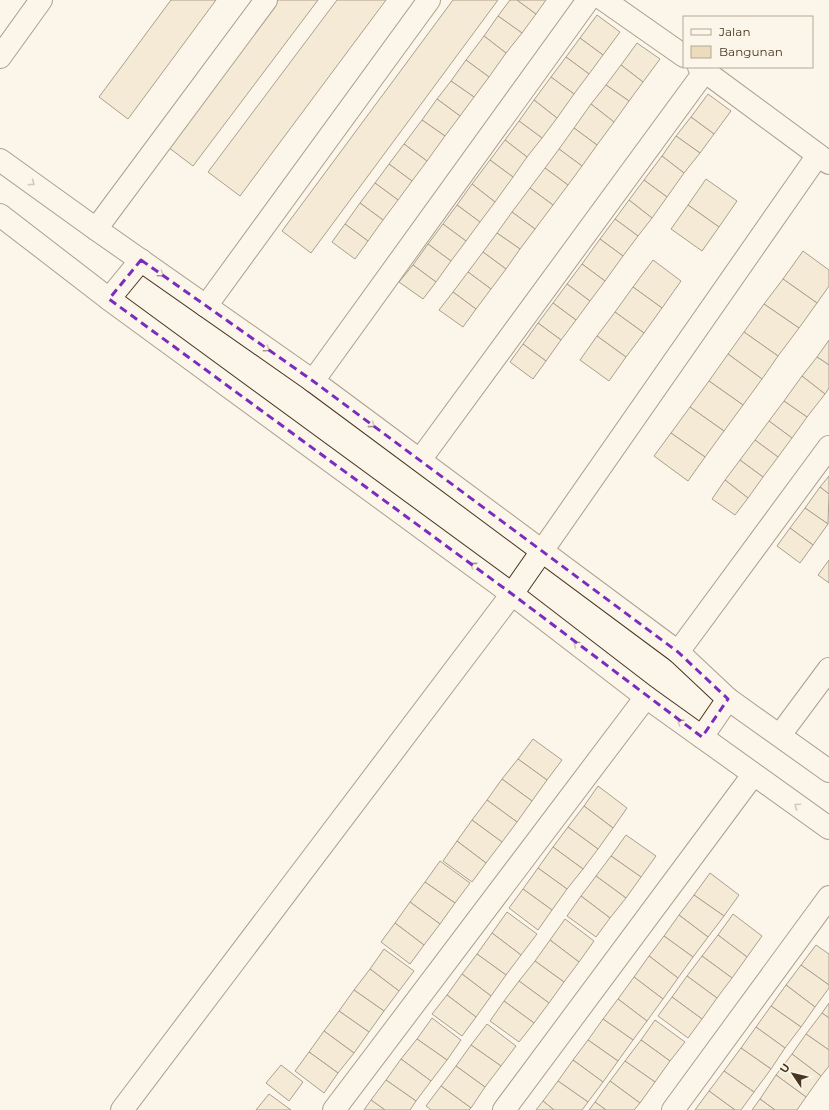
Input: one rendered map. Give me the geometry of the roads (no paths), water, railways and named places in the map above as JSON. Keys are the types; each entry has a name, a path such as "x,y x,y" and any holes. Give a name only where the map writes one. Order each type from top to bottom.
{"street":[{"path":"0,57 41,0"},
{"path":"96,229 266,0"},
{"path":"206,306 429,0"},
{"path":"313,381 588,0"},
{"path":"604,0 683,55"},
{"path":"122,1110 512,594 824,159 702,69 420,460"},
{"path":"0,160 313,381 678,652 728,699 829,771"},
{"path":"0,215 109,299 512,594 646,697 829,828"},
{"path":"109,299 141,260"},
{"path":"678,652 829,447"},
{"path":"780,735 829,669"},
{"path":"334,1110 646,697"},
{"path":"702,737 728,699"},
{"path":"504,1110 753,775"},
{"path":"673,1110 829,897"}]}
